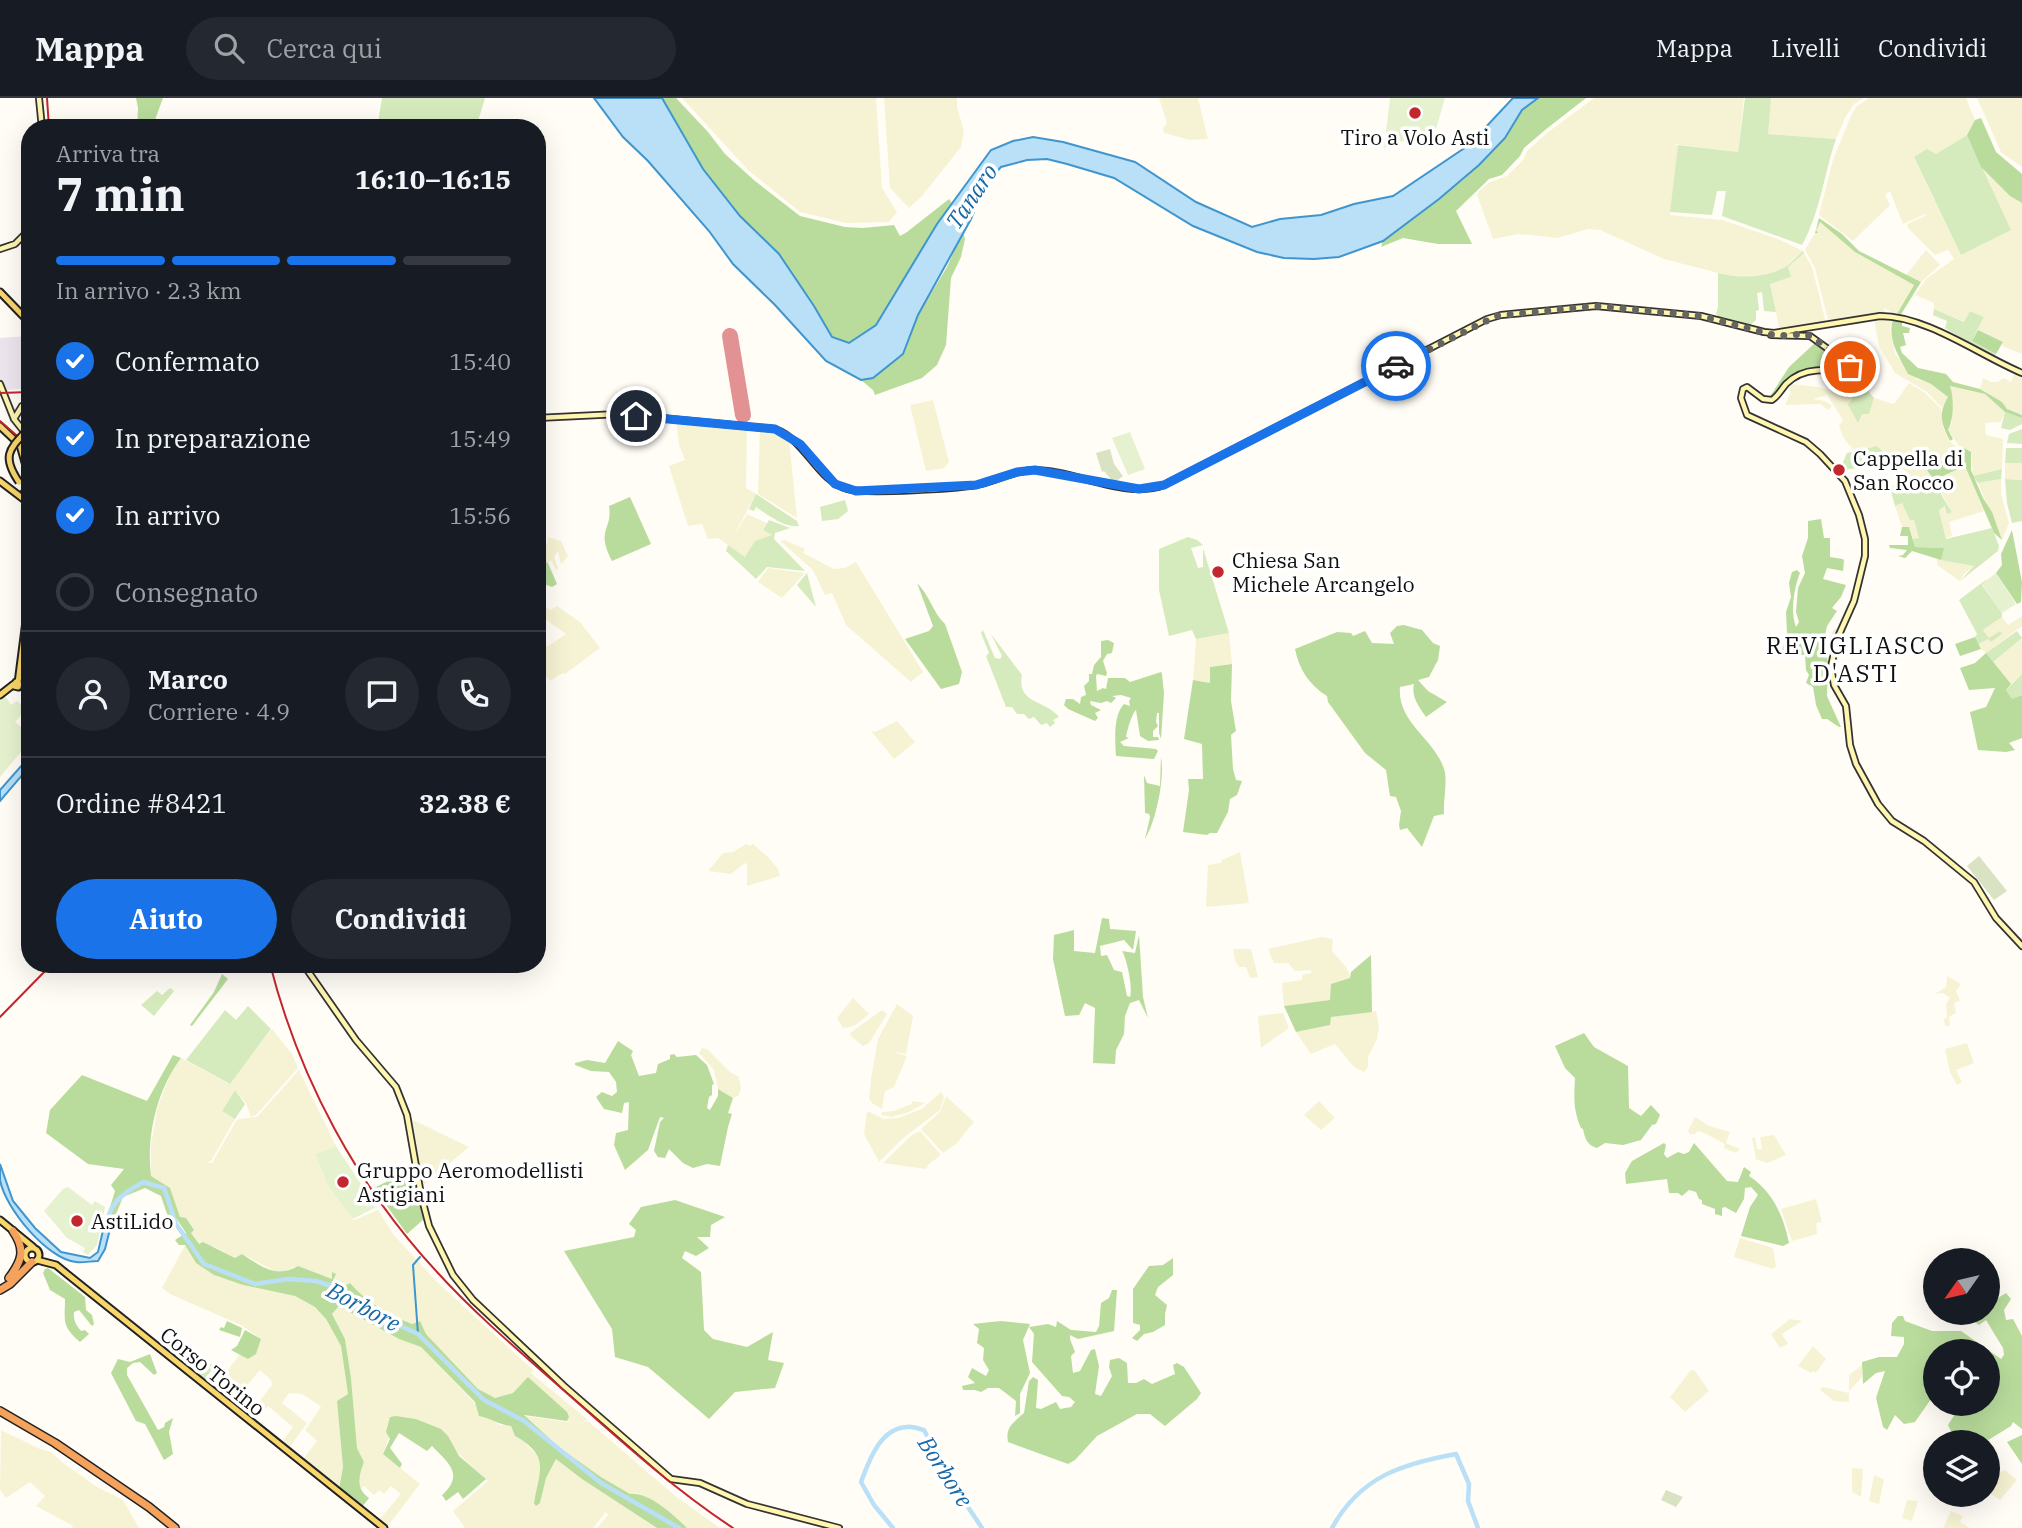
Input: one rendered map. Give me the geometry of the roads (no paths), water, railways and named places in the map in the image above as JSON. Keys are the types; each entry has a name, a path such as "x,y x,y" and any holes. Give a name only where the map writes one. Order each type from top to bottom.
{"highway":[{"path":"0,1290 19,1264 23,1251 20,1240 13,1231"},
{"path":"9,1278 32,1255"},
{"path":"0,1290 10,1284 32,1255"},
{"path":"0,1405 169,1528"},
{"path":"0,1413 55,1443"},
{"path":"0,1413 175,1528"}],"main road":[{"path":"0,292 21,314"},
{"path":"0,426 21,448"},
{"path":"21,436 8,454 9,466 21,484"},
{"path":"0,481 21,488"},
{"path":"2,694 18,684 21,660"},
{"name":"Corso Torino","path":"0,1220 13,1231 32,1255 56,1265 384,1528"}],"street":[{"path":"39,98 41,119"},
{"path":"0,248 15,244 21,238"},
{"path":"546,418 619,414 764,426 783,432 800,444 829,478 849,490 976,485 1017,472 1035,470 1144,489 1164,485 1487,319 1501,315 1574,307 1608,307 1701,316 1777,336 1810,336 1842,359 1853,370 1852,376 1848,378 1822,369 1792,379 1772,400 1763,399 1747,387 1743,389 1741,398 1747,415 1806,442 1820,454 1841,475 1854,502 1865,540 1865,556 1854,601 1837,639 1831,667 1834,685 1846,706 1853,759 1878,804 1892,821 1924,841 1974,882 1996,918 2022,946"},
{"path":"1764,332 1791,331 1880,316 1894,317 1941,333 2022,373"},
{"path":"0,384 14,419 21,428"},
{"path":"14,419 21,408"},
{"path":"309,973 356,1040 396,1087 407,1115 429,1226 453,1275 473,1300 564,1386 671,1479 700,1483 747,1504 839,1528"}],"water":[{"name":"Tanaro","path":"594,98 662,98 703,169 740,216 779,254 832,337 849,343 876,325 937,224 991,150 1013,141 1033,137 1063,142 1135,162 1196,202 1252,227 1280,219 1321,215 1354,204 1393,196 1469,145 1513,98 1538,98 1522,110 1505,138 1479,165 1439,199 1383,241 1339,257 1284,258 1257,252 1193,226 1114,178 1067,164 1047,159 1027,160 1001,167 985,184 971,219 918,315 903,354 873,378 861,380 826,361 733,264 709,231 648,161 623,137"},
{"path":"21,766 21,776 0,801 0,790"},
{"path":"0,1164 13,1201 35,1228 61,1252 90,1258 98,1252 104,1226 110,1229 105,1249 98,1261 79,1262 65,1259 41,1242 10,1204 0,1180"}],"waterway":[{"name":"Borbore","path":"106,1230 113,1206 129,1191 143,1182 164,1188 176,1224 204,1264 255,1284 289,1279 316,1281 338,1288 359,1307 418,1334 484,1400 524,1421 601,1483 679,1528"},
{"path":"418,1334 413,1265 420,1257"},
{"name":"Borbore","path":"893,1528 874,1505 861,1482 883,1439 898,1429 909,1427 924,1430 950,1480 982,1528"},
{"name":"Borbore","path":"1332,1528 1355,1496 1384,1476 1400,1468 1456,1454 1469,1484 1468,1501 1478,1528"}],"railway":[{"path":"47,98 48,119"},
{"path":"0,393 21,392"},
{"path":"0,421 21,439"},
{"path":"0,1017 43,973"},
{"path":"273,973 297,1048 314,1089 357,1167 408,1239 453,1289 518,1350 649,1464 733,1528"}],"place":[{"name":"Tiro a Volo Asti","path":"1415,113"},
{"name":"Cappella di San Rocco","path":"1839,470"},
{"name":"Chiesa San Michele Arcangelo","path":"1218,572"},
{"name":"Gruppo Aeromodellisti Astigiani","path":"343,1182"},
{"name":"AstiLido","path":"77,1221"}],"district":[{"name":"REVIGLIASCO D'ASTI","path":"1856,659"}]}
